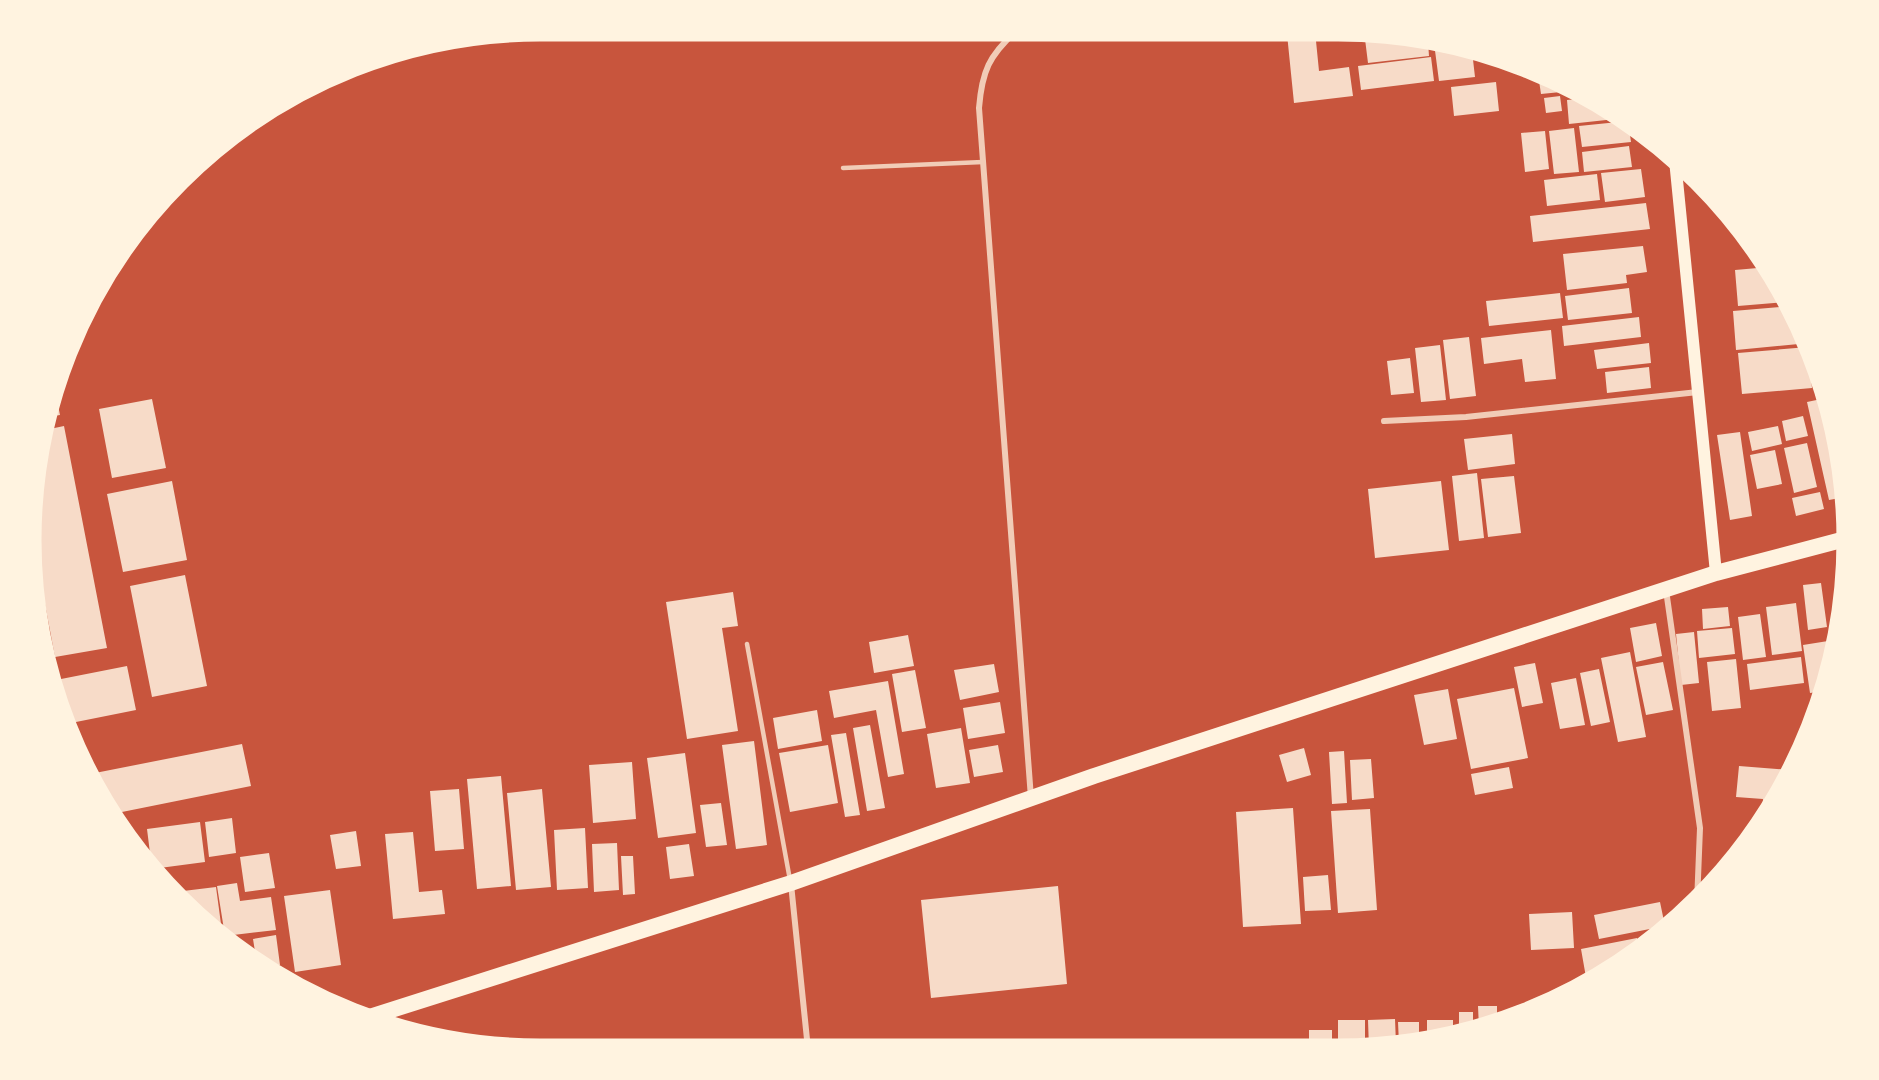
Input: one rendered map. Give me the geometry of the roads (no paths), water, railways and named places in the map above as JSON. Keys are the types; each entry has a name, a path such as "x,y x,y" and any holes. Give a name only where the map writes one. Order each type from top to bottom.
{"highway":[{"path":"380,1013 791,883 1032,798 1716,573 1838,541"}],"main road":[{"path":"1677,173 1716,573"}],"street":[{"path":"1007,40 994,54 985,70 979,108 1032,798"},
{"path":"1384,421 1466,417 1698,392"},
{"path":"1666,590 1700,828 1698,887"},
{"path":"791,883 807,1040"}],"lane":[{"path":"843,168 983,162"},
{"path":"747,644 791,883"}]}
